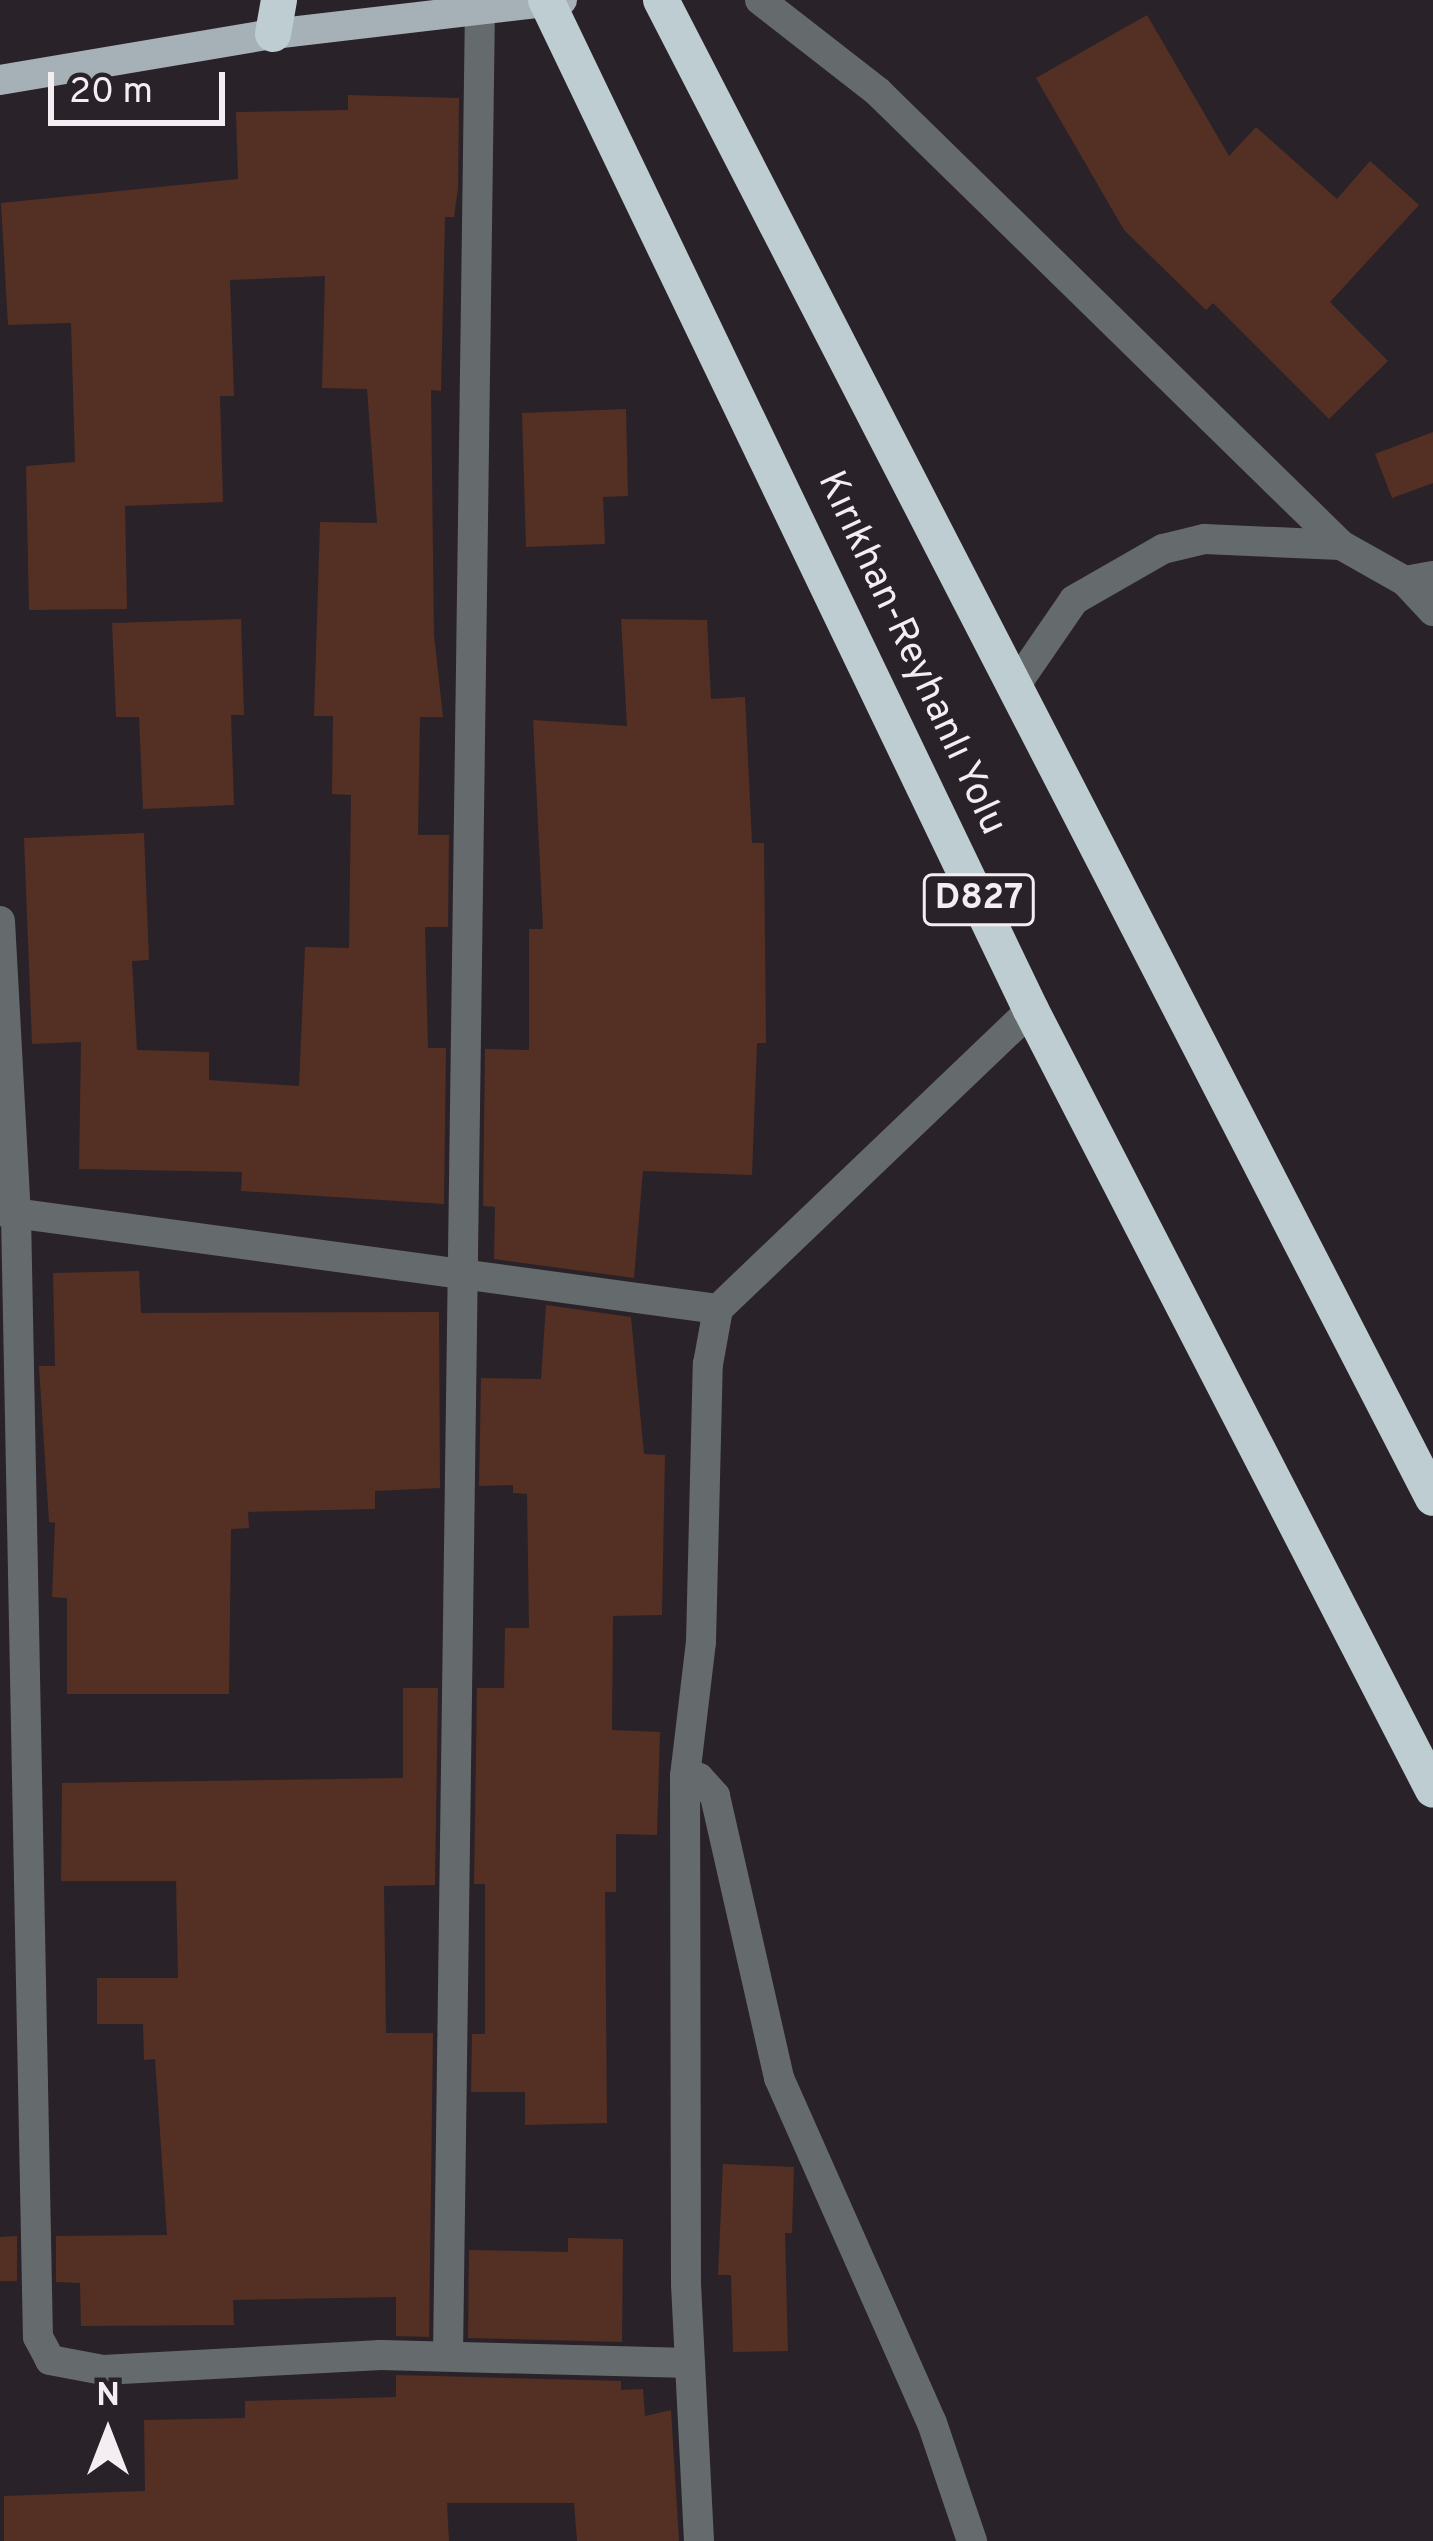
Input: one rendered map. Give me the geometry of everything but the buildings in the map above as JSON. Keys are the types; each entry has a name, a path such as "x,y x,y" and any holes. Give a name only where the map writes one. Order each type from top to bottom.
{"highway":[{"name":"Kırıkhan-Reyhanlı Yolu","path":"661,0 1433,1498"},
{"name":"Kırıkhan-Reyhanlı Yolu","path":"551,1 1030,1010 1433,1790"}],"main road":[{"path":"0,80 276,17 480,12 551,1"}],"street":[{"path":"760,0 878,92 1342,545"},
{"path":"448,2356 480,12"},
{"path":"1015,686 1075,600 1163,549 1204,539 1342,545 1419,578 1433,611"},
{"path":"0,921 38,2337 50,2360 103,2370 448,2356 690,2363"},
{"path":"700,2541 690,2363 685,1776 701,1642 708,1364 718,1309 1030,1010"},
{"path":"8,1213 718,1309"},
{"path":"685,1776 699,1778 715,1796 779,2078 932,2423 972,2541"}]}
